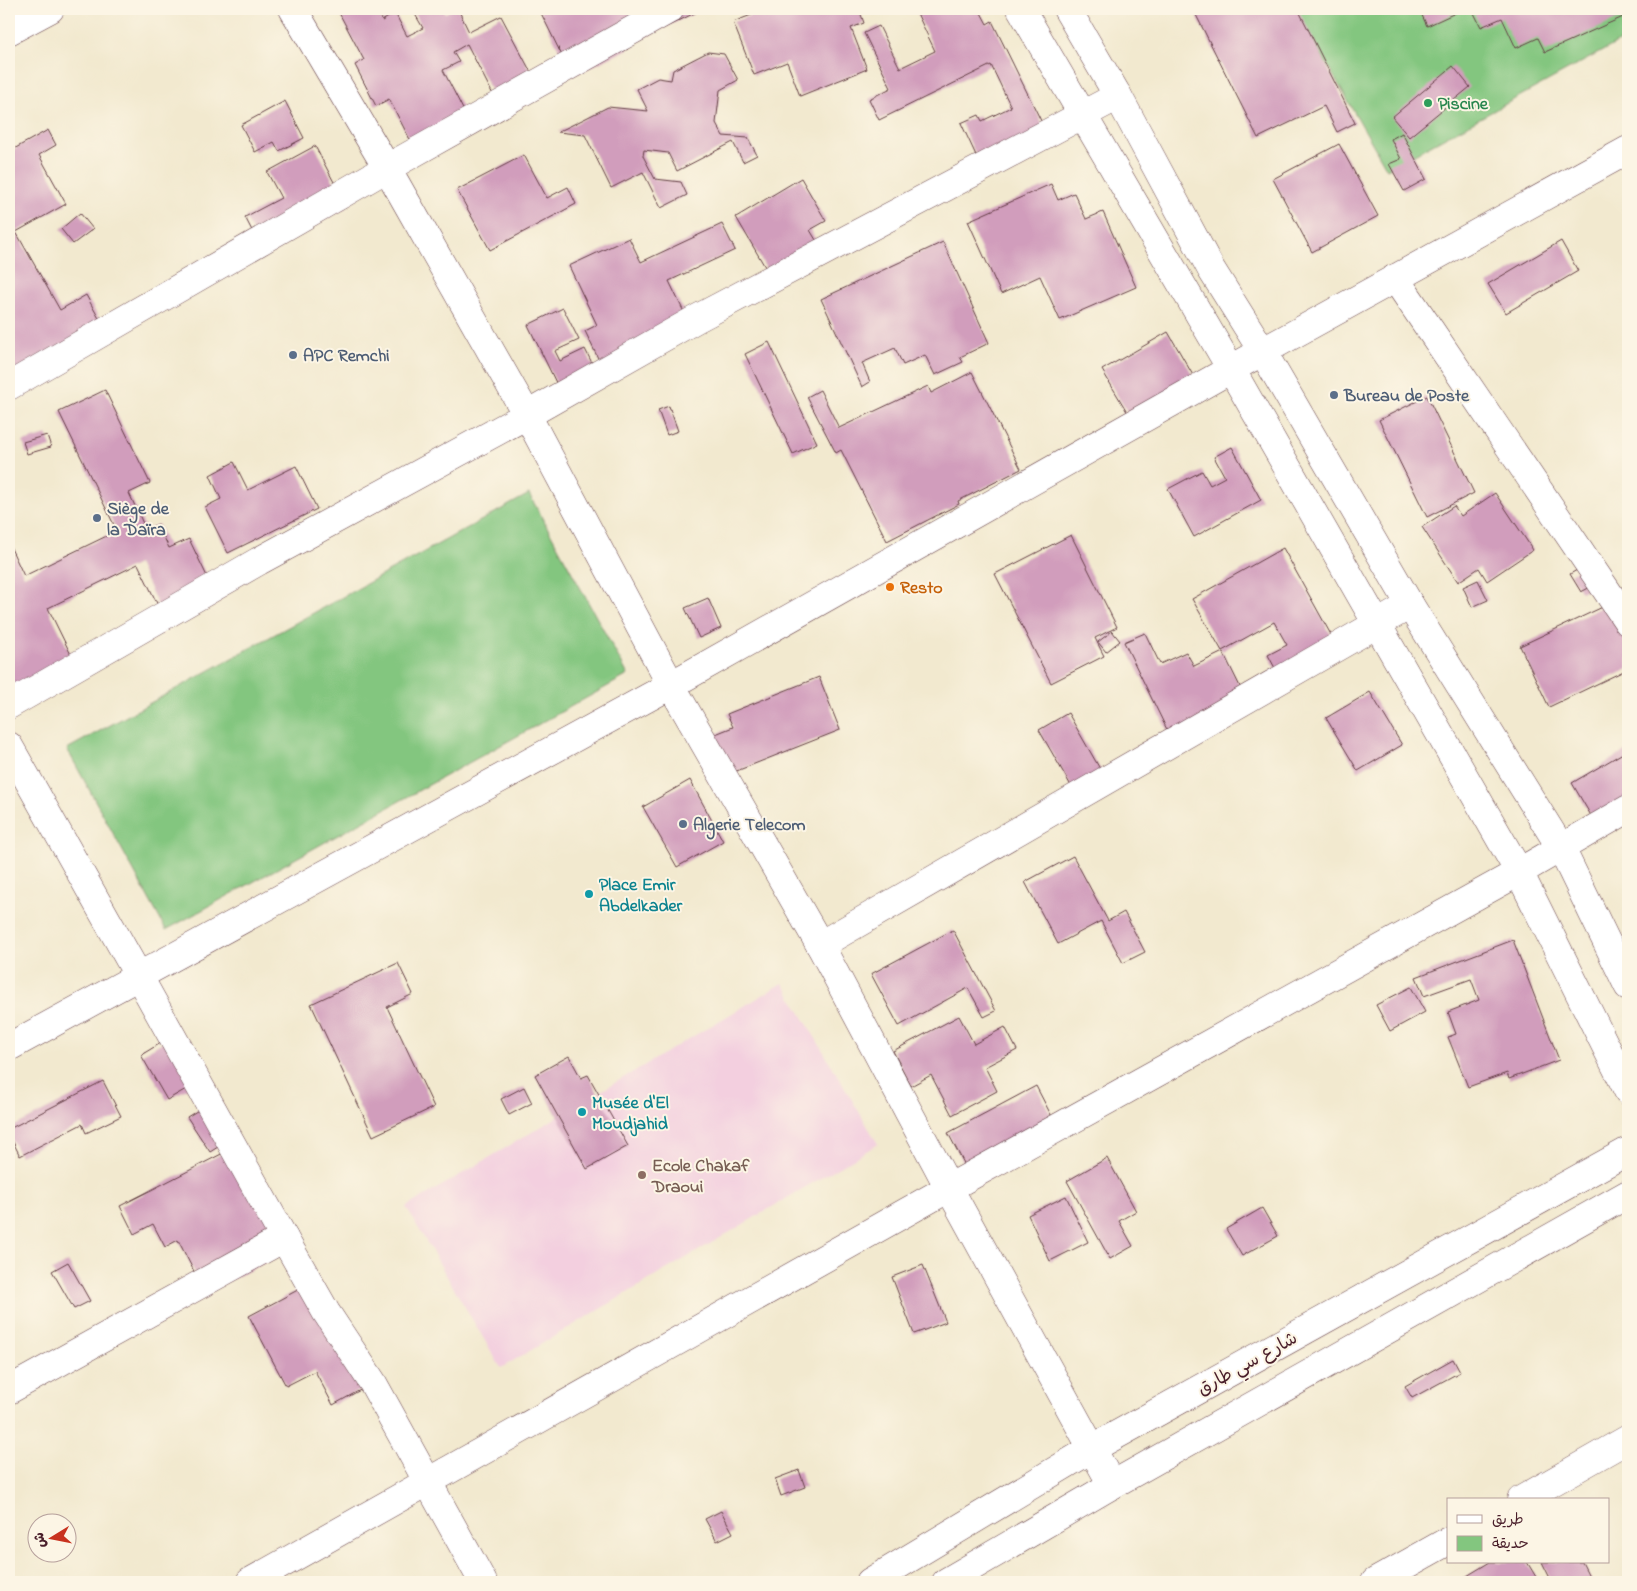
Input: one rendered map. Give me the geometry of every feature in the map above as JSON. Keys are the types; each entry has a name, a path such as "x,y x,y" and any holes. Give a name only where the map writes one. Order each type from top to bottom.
{"street":[{"path":"9,31 50,9"},
{"path":"293,9 387,168 526,415 671,685 820,945 949,1188 1112,1485"},
{"path":"9,386 387,168 670,9"},
{"path":"1021,9 1231,369 1519,872 1628,1091"},
{"path":"1067,9 1118,96 1211,269 1263,352 1410,605 1561,848 1628,986"},
{"path":"9,705 259,561 526,415 698,318 1118,96"},
{"path":"9,1047 671,685 1231,369 1628,150"},
{"path":"1395,278 1628,622"},
{"path":"820,945 1410,605"},
{"path":"9,746 326,1312 373,1383 482,1582"},
{"path":"250,1582 949,1188 1519,872 1628,809"},
{"name":"شارع سي طارق","path":"870,1582 1093,1448 1628,1151"},
{"path":"946,1582 1112,1485 1628,1194"},
{"path":"9,1390 284,1238"},
{"path":"1525,1498 1628,1439"},
{"path":"1375,1582 1447,1542"}],"shaded area":[{"name":"Ecole Chakaf Draoui","path":"783,983 878,1144 501,1368 406,1207"}],"green space":[{"name":"Piscine","path":"1295,9 1628,9 1628,37 1387,169"},
{"path":"529,494 628,675 166,930 67,749"}],"building":[{"path":"337,9 376,9 382,21 395,13 407,36 423,28 412,9 443,9 445,13 458,9 469,32 501,16 543,95 504,116 467,44 453,52 459,62 443,70 474,131 420,159 389,99 376,106 355,65 364,60"},
{"path":"539,9 703,9 627,46 628,49 572,76"},
{"path":"767,9 859,9 864,23 851,28 867,69 800,96 787,62 754,75 733,22"},
{"path":"915,9 979,9 987,24 992,21 1046,131 980,164 961,123 979,115 982,121 1011,107 991,65 879,120 869,99 891,88 864,33 879,26 900,68 935,51"},
{"path":"1193,9 1298,9 1355,123 1337,132 1324,106 1258,138"},
{"path":"1419,9 1464,9 1427,26"},
{"path":"1472,9 1620,9 1623,17 1545,52 1538,38 1516,48 1502,18 1481,27"},
{"path":"708,52 724,54 738,80 720,90 716,123 723,136 748,138 757,155 743,162 733,142 677,171 668,153 644,150 643,156 655,179 681,182 687,195 661,208 643,172 611,188 585,135 558,132 608,107 648,111 637,89 658,78 671,80 673,70"},
{"path":"1453,66 1470,87 1409,137 1392,117"},
{"path":"285,101 304,138 279,151 274,142 255,152 241,125"},
{"path":"48,130 56,145 39,155 66,204 16,232 60,310 86,295 107,333 9,392 9,287 13,285 9,276 9,144 12,150"},
{"path":"1402,133 1426,179 1404,191 1389,164 1401,159 1391,139"},
{"path":"1339,144 1378,216 1312,252 1273,179"},
{"path":"315,146 347,207 263,252 245,217 281,198 267,172"},
{"path":"524,155 547,198 568,187 576,204 490,250 457,190"},
{"path":"801,178 826,221 810,230 825,255 775,284 736,217"},
{"path":"1051,184 1058,200 1074,193 1086,219 1103,212 1136,287 1060,320 1040,276 1001,294 968,221"},
{"path":"80,213 93,229 73,244 61,229"},
{"path":"722,224 735,250 669,281 694,333 606,375 585,331 597,325 569,266 629,238 641,262"},
{"path":"1561,241 1578,271 1506,313 1488,284"},
{"path":"943,242 989,343 960,357 963,362 935,375 925,355 903,365 895,348 862,363 870,382 862,387 821,299"},
{"path":"563,308 579,340 555,351 560,361 585,349 599,377 562,395 528,325"},
{"path":"1168,332 1194,377 1129,415 1102,370"},
{"path":"769,342 817,443 793,454 745,354"},
{"path":"972,372 1021,469 958,501 959,504 887,541 841,450 836,453 807,397 820,390 839,428 928,386 931,393"},
{"path":"105,390 150,483 129,493 146,530 158,524 169,548 189,539 217,597 166,622 138,564 48,608 80,673 21,702 9,677 9,544 24,576 117,531 59,412"},
{"path":"1427,396 1474,493 1427,517 1379,420"},
{"path":"669,406 678,431 667,435 658,410"},
{"path":"47,435 51,447 27,454 23,442"},
{"path":"1232,447 1261,500 1194,537 1168,489 1202,471 1210,485 1225,477 1214,457"},
{"path":"234,462 248,490 296,466 317,509 228,553 205,507 221,499 210,475"},
{"path":"1495,493 1533,550 1487,581 1479,568 1458,582 1422,527 1454,506 1461,516"},
{"path":"1071,535 1117,627 1095,638 1104,656 1051,683 995,574"},
{"path":"1283,548 1340,651 1283,683 1268,655 1287,645 1274,622 1222,651 1192,599"},
{"path":"1591,562 1602,581 1581,592 1570,574"},
{"path":"1478,580 1488,600 1472,607 1463,587"},
{"path":"1626,596 1628,601 1628,669 1549,707 1520,646"},
{"path":"708,598 721,628 699,638 685,608"},
{"path":"1112,631 1120,641 1106,652 1098,642"},
{"path":"1145,633 1160,664 1186,652 1194,666 1223,652 1252,711 1176,748 1124,642"},
{"path":"819,677 840,730 729,774 713,735 733,727 727,714"},
{"path":"1370,692 1402,745 1358,771 1326,718"},
{"path":"1068,713 1111,788 1082,805 1039,730"},
{"path":"1628,750 1628,815 1600,831 1572,783"},
{"name":"Algerie Telecom","path":"690,780 723,841 677,867 643,807"},
{"path":"1073,856 1108,921 1124,912 1145,952 1123,963 1101,921 1058,944 1025,882"},
{"path":"953,930 996,1011 984,1017 968,988 899,1026 871,974"},
{"path":"1513,940 1559,1060 1509,1079 1507,1073 1468,1087 1448,1037 1456,1034 1448,1012 1479,1000 1471,979 1424,996 1416,977"},
{"path":"398,963 413,994 387,1007 434,1107 373,1136 311,1004"},
{"path":"1411,987 1425,1012 1390,1031 1376,1005"},
{"path":"959,1016 974,1044 1005,1027 1017,1050 985,1067 997,1091 952,1115 931,1075 911,1086 893,1051"},
{"path":"174,1035 200,1081 167,1100 141,1055"},
{"name":"Musée d'El Moudjahid","path":"569,1056 581,1078 588,1075 628,1146 587,1169 535,1075"},
{"path":"103,1081 121,1116 86,1133 82,1124 20,1156 9,1134 9,1129"},
{"path":"1036,1086 1063,1138 976,1186 948,1133"},
{"path":"524,1087 532,1103 509,1115 501,1099"},
{"path":"210,1103 232,1138 210,1152 187,1117"},
{"path":"233,1148 286,1252 205,1293 178,1240 165,1247 153,1224 134,1234 120,1206"},
{"path":"1107,1158 1136,1211 1119,1221 1133,1246 1110,1259 1067,1181"},
{"path":"1066,1196 1088,1242 1050,1261 1028,1215"},
{"path":"1262,1208 1278,1236 1242,1256 1226,1229"},
{"path":"68,1262 90,1301 74,1309 52,1271"},
{"path":"923,1265 946,1322 914,1334 892,1277"},
{"path":"309,1284 364,1388 333,1405 315,1371 286,1386 249,1316"},
{"path":"1453,1359 1460,1372 1412,1398 1405,1386"},
{"path":"799,1470 805,1487 781,1496 775,1479"},
{"path":"721,1511 733,1533 717,1541 705,1519"},
{"path":"1487,1564 1528,1564 1539,1582 1457,1582"},
{"path":"1543,1564 1583,1564 1592,1582 1552,1582"}],"place":[{"name":"Piscine","path":"1428,103"},
{"name":"APC Remchi","path":"293,355"},
{"name":"Bureau de Poste","path":"1334,395"},
{"name":"Siège de la Daïra","path":"97,518"},
{"name":"Resto","path":"890,587"},
{"name":"Algerie Telecom","path":"683,824"},
{"name":"Place Emir Abdelkader","path":"589,894"},
{"name":"Musée d'El Moudjahid","path":"582,1112"},
{"name":"Ecole Chakaf Draoui","path":"642,1175"}]}
